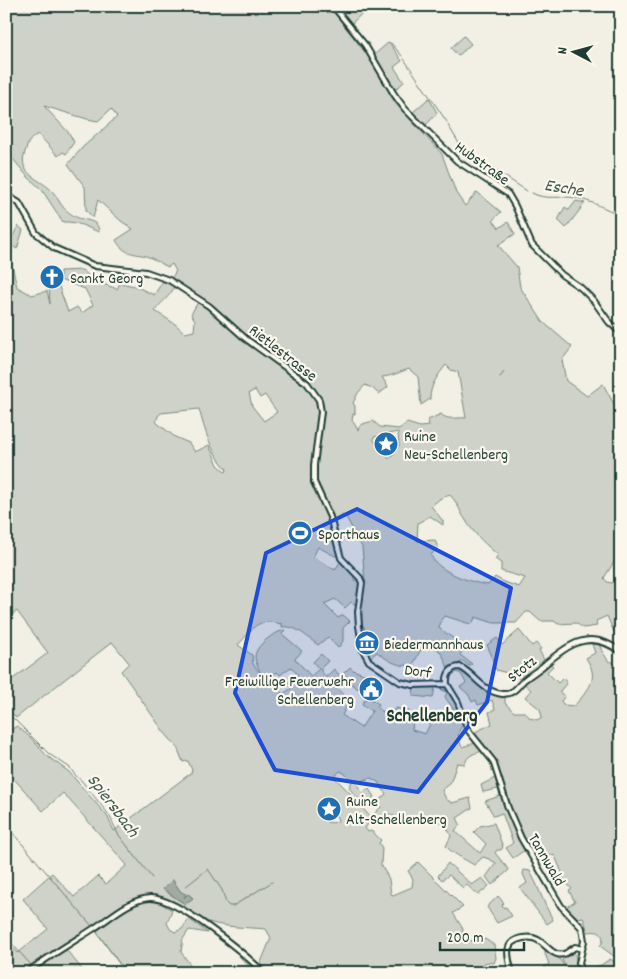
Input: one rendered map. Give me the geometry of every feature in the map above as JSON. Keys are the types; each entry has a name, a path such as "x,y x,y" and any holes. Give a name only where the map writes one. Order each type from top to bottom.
{"street":[{"name":"Hubstraße","path":"333,6 370,53 405,109 457,161 508,194 532,245 562,275 581,288 594,301 608,322 621,333"},
{"name":"Rietlestrasse","path":"6,195 19,203 36,233 54,248 101,267 136,270 155,274 173,282 209,306 258,349 307,383 316,395 320,405 321,421 314,456 314,482 330,517 341,558 362,580"},
{"name":"Dorf","path":"362,580 358,612 359,626 363,650 369,661 400,682 447,684 458,702 468,730 491,758 498,775"},
{"name":"Stotz","path":"447,684 450,671 460,667 484,686 498,693 507,694 514,691 524,680 557,654 580,641 589,639 602,640 621,652"},
{"name":"Tannwald","path":"498,775 508,808 521,838 562,906 582,928 584,938 579,963 582,973"},
{"path":"26,973 129,906 141,900 152,898 166,902 204,924 234,946 264,973"},
{"path":"512,973 508,949 510,944 517,940 534,938 559,954 565,954 575,947 582,949"}],"highlighted area":[{"path":"357,509 511,588 487,702 418,792 275,770 235,693 266,553"}],"shaded area":[{"path":"6,6 329,6 371,60 395,103 442,154 456,193 465,206 477,192 501,212 493,220 499,228 508,222 515,234 498,245 517,267 520,287 543,322 572,347 562,360 566,381 587,396 603,384 621,417 621,560 614,562 604,578 607,582 612,583 621,578 621,648 607,616 596,621 597,626 583,628 576,623 558,624 554,621 540,621 530,612 526,612 516,623 494,623 475,617 473,623 470,624 445,616 442,618 439,628 464,647 460,655 472,664 469,666 463,661 448,669 440,652 434,646 424,643 414,663 400,665 377,652 370,658 365,648 372,645 362,623 362,611 351,602 345,608 335,599 324,604 338,618 343,615 350,621 343,628 343,641 338,648 328,637 318,645 297,630 282,627 282,624 273,622 261,623 256,626 238,645 252,655 253,664 263,677 256,663 256,653 261,644 281,631 285,630 282,634 302,651 295,659 311,676 319,669 313,662 321,654 328,661 321,668 321,671 326,677 334,669 341,677 333,685 350,701 342,715 361,728 372,711 362,704 367,697 379,704 377,708 388,715 391,710 394,711 396,708 409,711 407,718 413,721 412,730 425,734 431,722 434,722 438,716 452,721 454,710 445,697 447,692 437,688 443,689 448,692 452,696 458,707 463,725 458,736 462,747 475,743 483,751 469,756 465,764 457,763 450,784 442,790 446,799 452,803 470,798 472,808 457,818 460,824 455,831 480,853 486,844 474,832 480,826 494,823 503,847 495,853 509,870 492,885 486,877 496,863 483,857 474,865 451,851 446,846 451,836 443,824 435,821 404,819 386,812 378,820 373,815 381,807 377,802 386,794 378,782 371,778 356,782 362,793 369,789 374,797 364,805 349,788 352,781 344,773 340,771 334,777 372,819 365,828 381,840 379,843 382,848 381,865 389,879 391,894 393,895 412,887 413,879 408,871 418,862 463,907 453,913 463,929 462,939 479,942 485,939 494,945 496,958 494,963 487,962 483,964 487,973 255,973 238,955 242,953 259,967 271,938 266,929 233,927 208,922 171,900 158,897 152,898 172,910 167,923 170,929 175,932 182,929 189,919 208,933 189,930 183,939 181,952 193,973 126,973 94,928 64,947 85,973 35,973 31,969 26,973 6,973 6,940 18,953 48,929 23,899 52,873 74,897 98,876 106,884 127,865 63,793 43,811 6,770 6,729 9,731 17,726 47,756 69,772 107,816 114,831 191,773 192,770 188,761 183,762 177,747 164,732 121,671 129,663 112,642 16,718 6,707 6,684 48,653 17,611 6,619 6,262 13,269 17,287 32,295 47,291 50,304 49,284 58,284 68,312 77,307 82,313 93,305 85,289 60,280 60,271 82,270 95,281 117,289 120,283 135,286 154,295 163,281 174,286 171,293 155,311 185,333 194,331 195,320 191,314 198,302 224,322 207,302 171,279 176,271 172,264 168,267 149,257 129,252 122,248 116,240 133,229 98,200 93,218 86,210 85,187 68,164 83,147 117,117 111,109 98,121 44,106 69,133 74,142 66,154 63,152 58,156 38,134 29,142 23,160 27,172 48,187 65,209 76,217 91,221 97,225 99,232 78,224 63,222 42,190 27,176 6,150","holes":["446,365 451,370 458,372 466,418 449,418 441,414 428,420 429,426 420,427 407,423 399,429 380,427 373,421 362,425 358,430 352,420 353,414 355,414 353,403 365,385 379,394 388,387 382,377 409,369 418,377 421,405 430,399 433,385","297,377 311,387 320,398 323,410 315,463 315,477 322,499 333,520 343,515 346,517 362,547 365,582 354,580 354,576 340,562 335,570 313,557 318,547 335,556 338,555 330,522 310,481 313,480 312,464 318,411 316,400","255,390 260,398 265,395 277,412 264,421 252,406 249,393","199,409 209,441 221,463 227,469 226,472 218,465 209,445 195,452 189,443 175,437 156,422 161,413","398,432 399,446 389,459 380,449 381,447 374,441 374,437","450,495 472,529 498,555 495,559 501,563 501,571 525,578 519,587 495,577 488,585 473,582 447,571 434,561 431,555 438,548 435,540 417,541 418,523 430,516 443,525 443,521 431,506 441,498","291,667 298,675 288,683 292,688 283,694 268,679 277,672 280,675","323,800 330,805 334,813 332,814 337,817 338,821 327,822 321,804","172,880 181,892 183,900 188,894 193,898 185,904 168,893 168,884"]},
{"path":"336,6 370,6 351,24"},
{"path":"464,36 471,44 458,56 451,48"},
{"path":"389,42 402,61 394,67 404,82 395,90 374,55"},
{"path":"429,98 437,113 426,125 413,112"},
{"path":"576,201 585,203 566,228 558,220 565,207 569,210"},
{"path":"18,226 23,230 17,249 9,244"},
{"path":"519,630 532,646 536,643 541,649 539,650 545,662 547,660 553,666 547,672 558,683 563,678 567,683 559,692 565,696 561,701 564,705 574,706 591,684 592,672 586,658 595,653 591,641 598,642 609,662 612,661 618,671 621,671 621,964 618,959 600,946 603,941 602,935 596,932 588,932 583,917 578,918 566,907 575,902 569,891 572,889 561,877 563,875 555,856 548,854 534,855 513,817 501,775 492,757 473,733 492,724 489,712 495,709 492,700 478,705 476,700 472,702 468,694 460,687 466,683 461,674 457,672 452,675 448,682 453,671 459,669 488,692 505,695 505,703 514,712 525,712 530,718 537,720 542,717 540,709 525,697 531,690 515,675 496,670 487,645 497,638 502,645"},
{"path":"350,667 369,676 358,689 342,675"},
{"path":"414,685 432,685 435,687 433,698 413,696"},
{"path":"495,778 525,850 513,858 506,848 513,843 502,813 494,816 485,801 500,796 498,789 483,792 481,785"},
{"path":"448,863 472,885 482,878 489,886 478,895 467,885 463,888 449,875 442,880 438,876"},
{"path":"524,870 530,871 553,920 547,924 520,888 527,883 523,874"},
{"path":"172,880 181,892 186,894 184,898 188,894 193,898 185,904 163,889"},
{"path":"498,896 504,903 502,905 504,908 506,907 512,916 497,923 487,907"},
{"path":"545,948 558,957 568,971 547,973 544,967 549,964"},
{"path":"574,950 577,965 568,969 562,957"},
{"path":"610,959 617,963 620,973 588,973 587,970 601,965"}],"waterway":[{"name":"Esche","path":"391,43 402,56"},
{"name":"Esche","path":"404,59 447,122"},
{"name":"Esche","path":"448,125 460,145 483,162"},
{"name":"Esche","path":"486,164 527,191"},
{"name":"Esche","path":"532,193 543,197 582,199 621,215"},
{"path":"500,377 504,372"},
{"name":"Spiersbach","path":"6,711 49,754 69,767 81,780 109,815 118,834 152,878"},
{"path":"6,825 92,926"},
{"path":"185,887 208,869 222,890 226,903 229,906 233,906 272,882"},
{"path":"95,930 126,973"},
{"path":"6,937 32,966"}],"place":[{"name":"Sankt Georg","path":"52,277"},
{"name":"Ruine Neu-Schellenberg","path":"386,444"},
{"name":"Sporthaus","path":"300,533"},
{"name":"Biedermannhaus","path":"367,643"},
{"name":"Freiwillige Feuerwehr Schellenberg","path":"371,689"},
{"name":"Ruine Alt-Schellenberg","path":"329,809"}],"district":[{"name":"Schellenberg","path":"432,714"}]}
